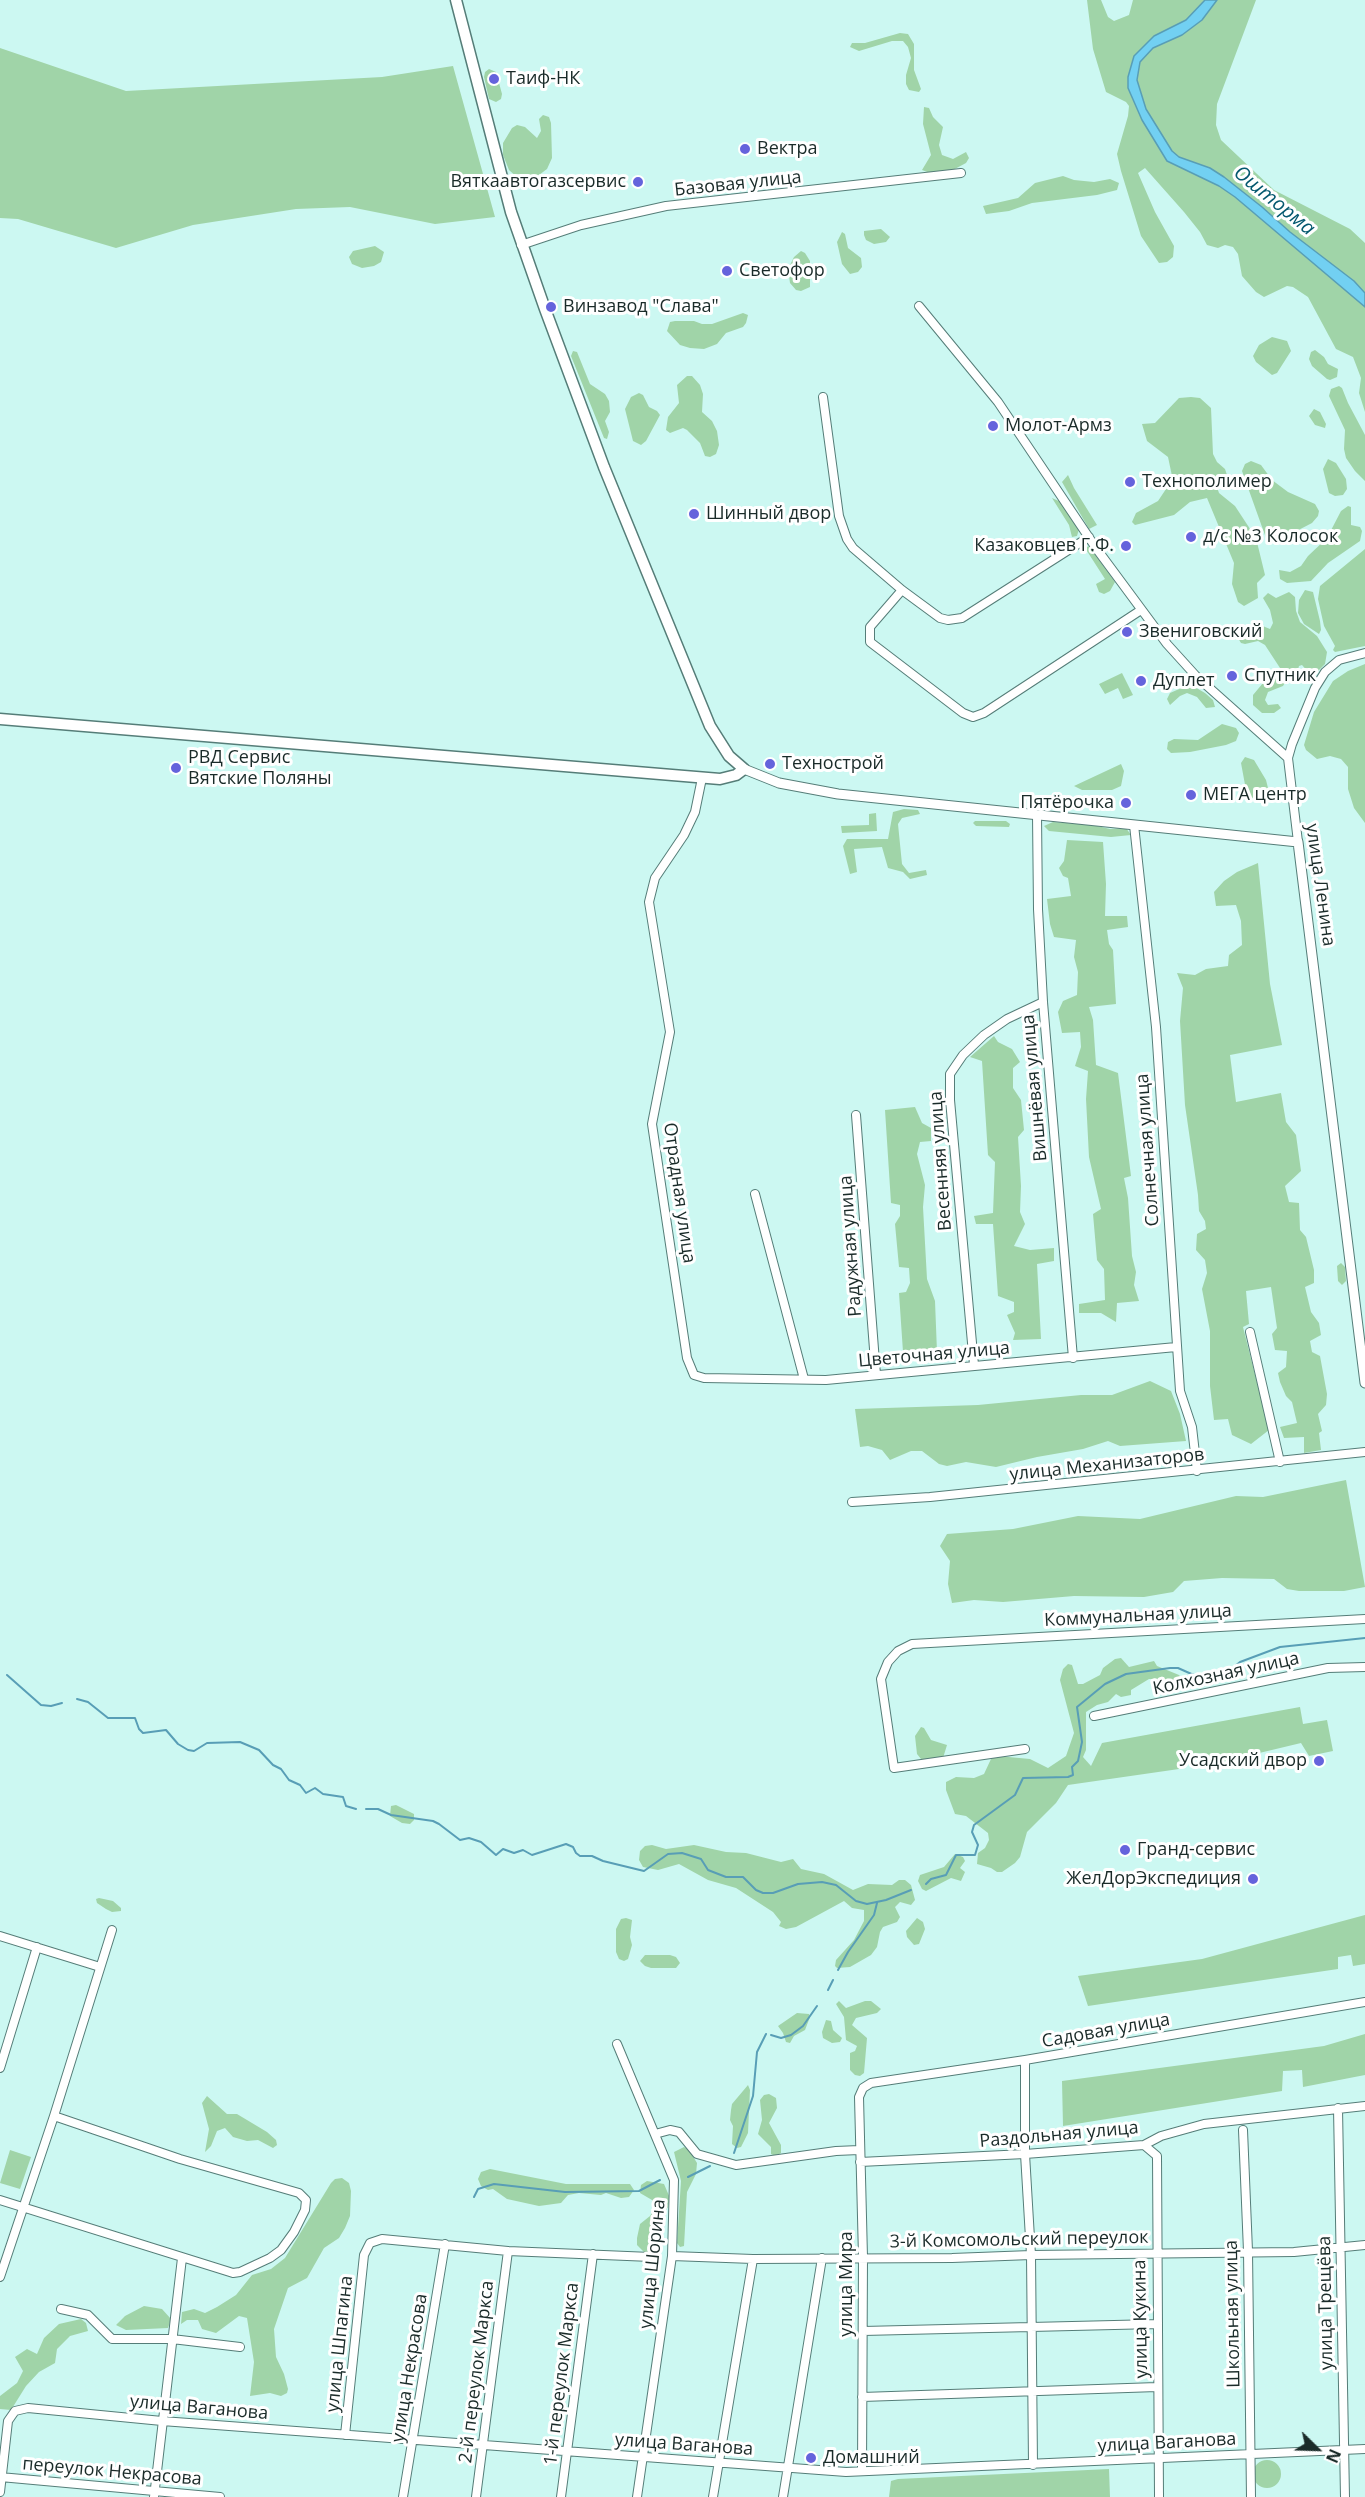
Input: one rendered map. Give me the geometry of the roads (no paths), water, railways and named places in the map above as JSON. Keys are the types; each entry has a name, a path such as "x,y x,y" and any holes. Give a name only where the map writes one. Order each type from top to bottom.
{"main road":[{"path":"0,719 702,778 728,778 744,769 729,756 705,714 604,467 521,245 456,0"}],"street":[{"name":"Базовая улица","path":"521,245 581,225 666,206 962,173"},
{"path":"919,306 998,402 1089,537 1167,644 1196,676 1288,758 1320,680 1339,660 1365,653"},
{"path":"824,397 841,527 853,548 902,590 940,618 948,620 962,618 1089,537"},
{"path":"902,590 870,627 870,642 963,713 973,717 984,713 1141,610"},
{"name":"улица Ленина","path":"1288,758 1365,1378"},
{"path":"744,769 779,783 825,792 1298,842"},
{"name":"Отрадная улица","path":"694,1374 687,1358 652,1124 670,1032 649,902 655,878 684,835 694,812 702,778"},
{"name":"Вишнёвая улица","path":"1037,816 1038,909 1043,1002 1073,1358"},
{"name":"Солнечная улица","path":"1134,825 1156,1027 1180,1390 1192,1427 1197,1471"},
{"name":"Весенняя улица","path":"974,1365 950,1100 950,1074 963,1055 984,1035 1007,1019 1043,1002"},
{"name":"Радужная улица","path":"856,1114 876,1375"},
{"path":"754,1194 804,1379"},
{"path":"1250,1332 1280,1462"},
{"name":"Цветочная улица","path":"694,1374 704,1378 826,1380 1176,1347"},
{"name":"улица Механизаторов","path":"852,1502 930,1497 1197,1471 1365,1452"},
{"name":"Коммунальная улица","path":"1025,1749 894,1768 881,1679 888,1662 898,1651 912,1644 1365,1619"},
{"name":"Колхозная улица","path":"1094,1716 1328,1668 1365,1667"},
{"path":"0,2277 54,2116 112,1930"},
{"path":"0,1936 100,1967"},
{"path":"0,2068 37,1947"},
{"name":"Садовая улица","path":"859,2097 863,2088 871,2083 1025,2060 1365,2002"},
{"name":"улица Шорина","path":"617,2044 674,2180 672,2256 637,2497"},
{"path":"1025,2060 1025,2154 1031,2255 1033,2465"},
{"name":"улица Мира","path":"859,2097 863,2257 862,2471"},
{"name":"Раздольная улица","path":"860,2162 1025,2154 1144,2145 1161,2136 1204,2124 1365,2106"},
{"name":"улица Трещёва","path":"1338,2109 1345,2497"},
{"path":"0,2200 233,2273 270,2258 281,2250 294,2232 307,2204 304,2196 180,2159 54,2116"},
{"path":"655,2134 670,2130 679,2132 697,2154 736,2165 836,2151 860,2150"},
{"name":"Школьная улица","path":"1243,2130 1248,2251 1251,2497"},
{"name":"улица Кукина","path":"1144,2145 1157,2156 1156,2324 1159,2497"},
{"name":"улица Шпагина","path":"345,2435 364,2255 370,2243 382,2239 445,2244"},
{"path":"445,2244 508,2251 651,2257"},
{"name":"улица Некрасова","path":"404,2497 445,2244"},
{"name":"3-й Комсомольский переулок","path":"672,2256 753,2259 863,2257 952,2259 1031,2255 1294,2252 1365,2245"},
{"name":"2-й переулок Маркса","path":"476,2497 508,2251"},
{"name":"1-й переулок Маркса","path":"561,2497 593,2254"},
{"path":"154,2494 182,2258"},
{"path":"783,2497 822,2258"},
{"path":"713,2497 753,2259"},
{"path":"61,2309 88,2315 112,2339 172,2339 240,2347"},
{"path":"863,2331 1156,2324"},
{"path":"862,2397 1157,2387"},
{"name":"улица Ваганова","path":"1,2477 8,2421 15,2411 27,2408 162,2421 568,2452 862,2471 1365,2449"},
{"path":"0,2492 1,2477"},
{"name":"переулок Некрасова","path":"1,2477 154,2494 220,2497"}],"water":[{"path":"1205,0 1217,0 1202,20 1182,35 1153,48 1140,62 1137,80 1146,109 1172,151 1179,157 1210,168 1224,177 1354,281 1365,293 1365,307 1235,197 1219,186 1167,161 1142,120 1128,88 1128,77 1134,56 1154,36 1186,20"}],"waterway":[{"path":"926,1884 931,1879 946,1875 956,1855 975,1855 978,1845 972,1832 974,1825 1015,1795 1023,1778 1073,1775 1072,1767 1078,1761 1082,1742 1077,1707 1105,1684 1126,1674 1170,1668 1178,1668 1196,1676 1229,1671 1240,1662 1280,1647 1365,1638"},
{"path":"7,1675 41,1705 51,1706 62,1703"},
{"path":"77,1699 88,1702 108,1718 135,1718 143,1733 166,1730 178,1744 188,1750 194,1751 207,1743 240,1742 259,1750 273,1765 281,1769 289,1780 300,1785 306,1793 315,1788 323,1794 343,1797 346,1806 356,1809"},
{"path":"366,1809 378,1809 391,1815 433,1821 460,1840 469,1838 481,1842 496,1855 503,1849 514,1853 523,1850 532,1855 566,1844 573,1847 580,1856 592,1856 644,1871 668,1854 682,1853 701,1859 708,1870 726,1877 743,1877 756,1890 763,1893 773,1893 798,1884 822,1882 836,1885 856,1901 867,1904 886,1900 911,1890"},
{"path":"838,1970 874,1915 877,1903"},
{"path":"828,1990 833,1980"},
{"path":"771,2035 781,2038 791,2035 803,2026 817,2006"},
{"path":"734,2153 753,2096 757,2052 766,2034"},
{"path":"688,2177 710,2166"},
{"path":"474,2197 478,2189 494,2184 565,2192 639,2191 660,2180"}],"place":[{"name":"Таиф-НК","path":"494,79"},
{"name":"Вектра","path":"745,149"},
{"name":"Вяткаавтогазсервис","path":"638,182"},
{"name":"Светофор","path":"727,271"},
{"name":"Винзавод \"Слава\"","path":"551,307"},
{"name":"Молот-Армз","path":"993,426"},
{"name":"Технополимер","path":"1130,482"},
{"name":"Шинный двор","path":"694,514"},
{"name":"д/с №3 Колосок","path":"1191,537"},
{"name":"Казаковцев Г.Ф.","path":"1126,546"},
{"name":"Звениговский","path":"1127,632"},
{"name":"Спутник","path":"1232,676"},
{"name":"Дуплет","path":"1141,681"},
{"name":"Технострой","path":"770,764"},
{"name":"РВД Сервис Вятские Поляны","path":"176,768"},
{"name":"МЕГА центр","path":"1191,795"},
{"name":"Пятёрочка","path":"1126,803"},
{"name":"Усадский двор","path":"1319,1761"},
{"name":"Гранд-сервис","path":"1125,1850"},
{"name":"ЖелДорЭкспедиция","path":"1253,1879"},
{"name":"Домашний","path":"811,2458"}],"water label":[{"name":"Ошторма","path":"1274,201"}]}
